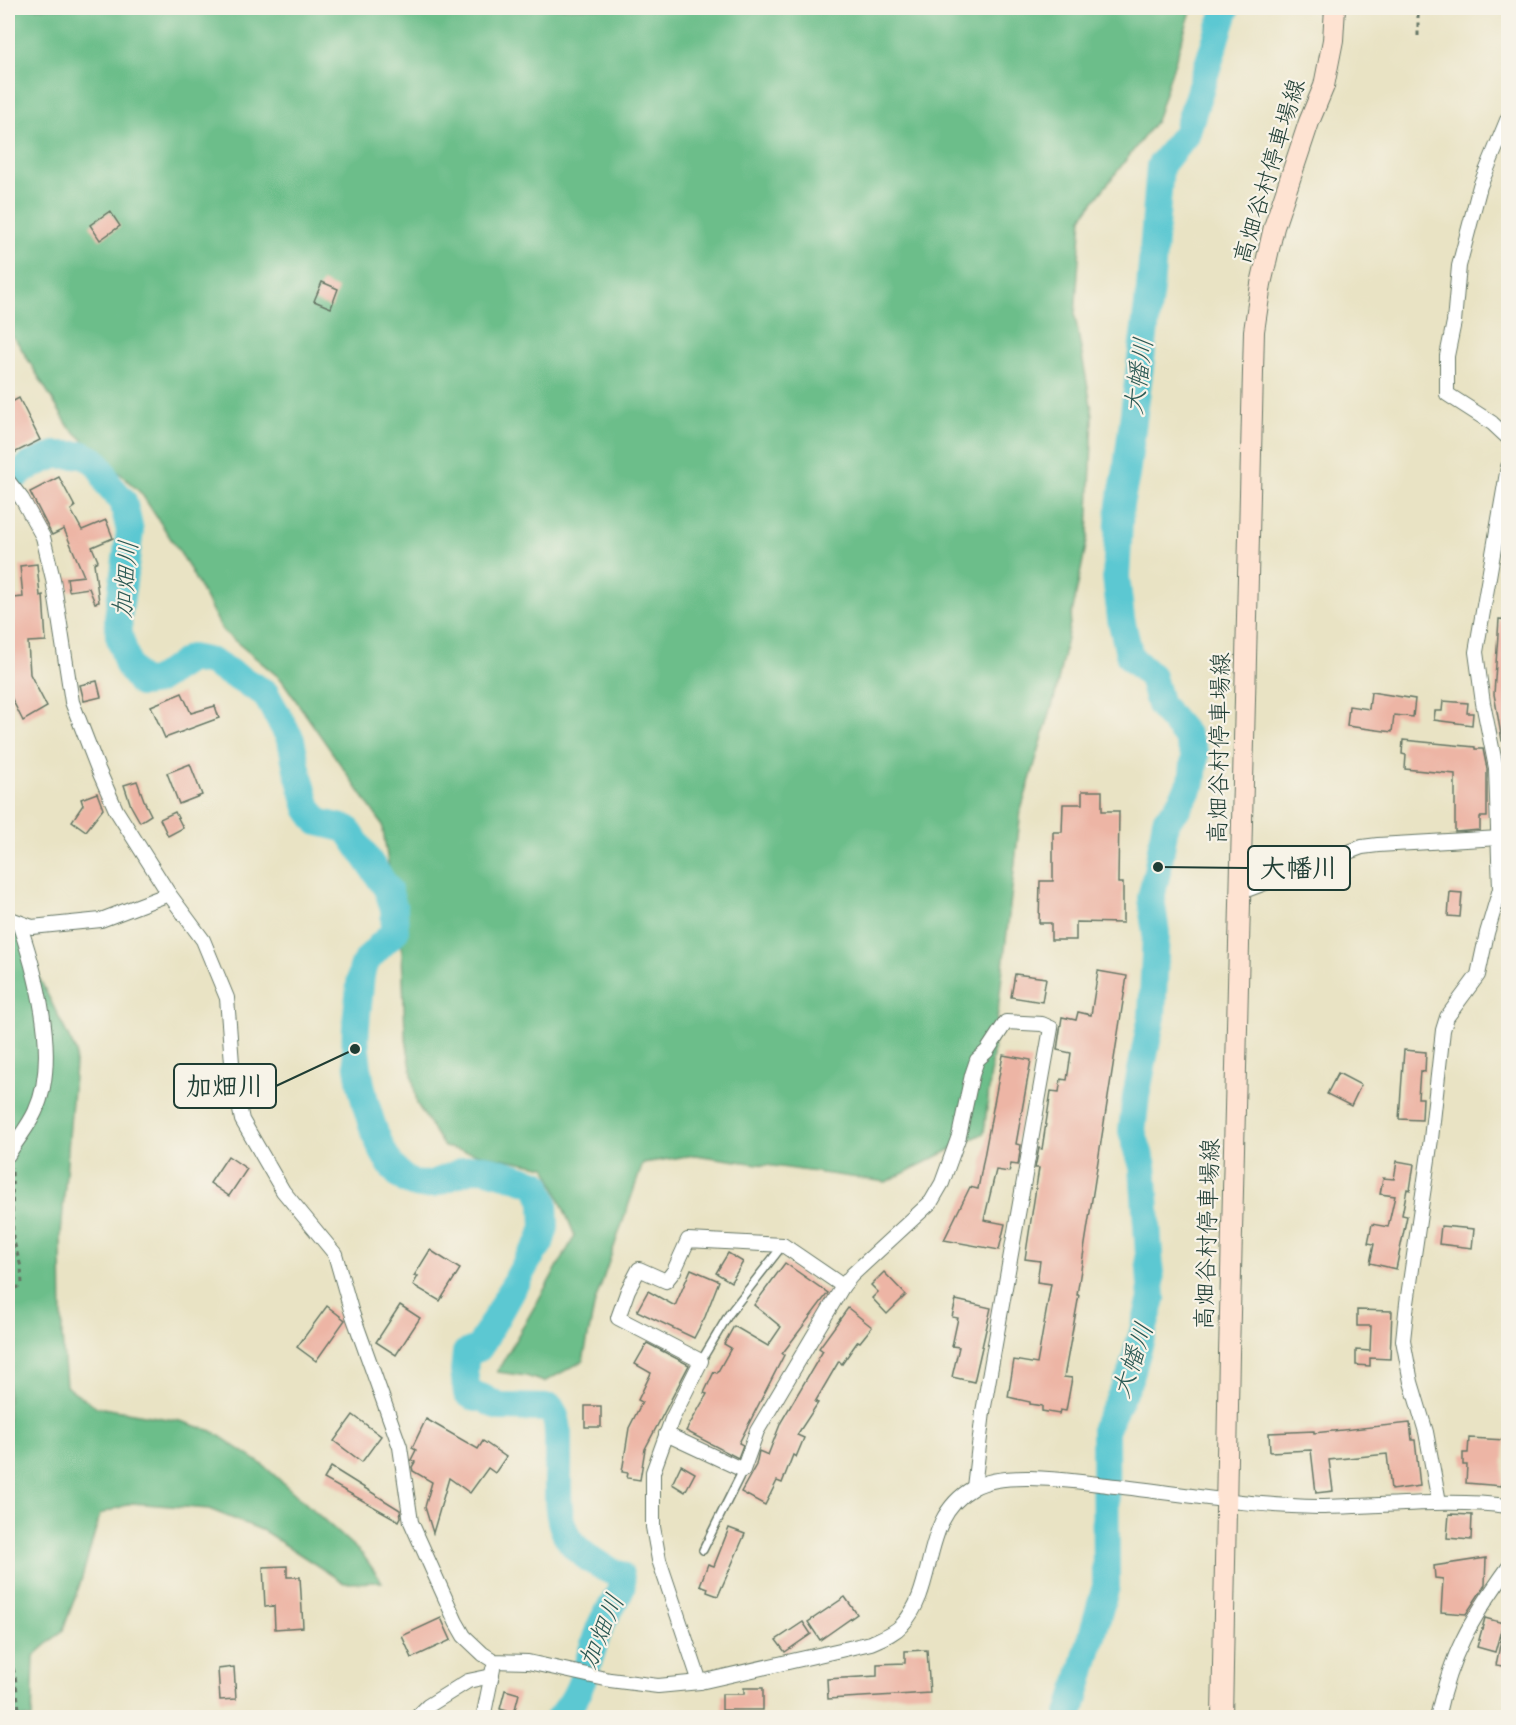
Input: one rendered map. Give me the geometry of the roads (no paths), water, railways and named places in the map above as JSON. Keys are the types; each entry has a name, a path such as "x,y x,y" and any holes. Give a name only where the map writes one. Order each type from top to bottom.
{"main road":[{"name":"高畑谷村停車場線","path":"1222,1718 1254,331 1261,284 1274,227 1309,122 1324,86 1333,40 1335,8"}],"street":[{"path":"1509,118 1480,186 1459,266 1454,322 1447,356 1447,394 1492,423 1509,438"},
{"path":"1439,1502 1426,1432 1411,1382 1403,1340 1431,1140 1443,1030 1447,1017 1478,975 1486,933 1500,889 1502,768 1483,703 1476,652 1509,467"},
{"path":"8,481 22,499 43,537 53,579 72,702 116,810 169,894 203,940 226,998 233,1076 242,1120 283,1191 335,1254 351,1310 400,1447 411,1522 456,1622 464,1636 483,1654 495,1661 528,1662 610,1680 658,1686 700,1682 871,1643 892,1634 911,1614 922,1587 935,1534 954,1502 974,1487 1002,1479 1068,1480 1227,1500 1316,1507 1439,1502 1478,1502 1509,1506"},
{"path":"1241,892 1362,847 1500,838"},
{"path":"13,920 32,927 101,920 169,894"},
{"path":"9,1152 35,1112 46,1074 41,1002 35,970 13,920"},
{"path":"666,1434 743,1470 757,1431 843,1286 930,1202 942,1183 959,1136 977,1060 987,1051 1006,1022 1042,1024 1051,1028 985,1401 974,1487"},
{"path":"700,1682 659,1560 653,1527 653,1472 666,1434 701,1361 618,1318 628,1290 639,1269 666,1281 674,1271 688,1240 783,1245 843,1286"},
{"path":"1437,1718 1449,1670 1466,1632 1509,1568"},
{"path":"483,1718 495,1661"},
{"path":"416,1718 428,1706 468,1681 492,1676"}],"lane":[{"path":"701,1361 729,1314 783,1245"},
{"path":"704,1550 743,1470"}],"waterway":[{"name":"大幡川","path":"1069,1718 1106,1586 1105,1428 1130,1377 1152,1299 1143,1166 1132,1131 1136,1096 1152,1016 1156,933 1151,898 1166,820 1176,810 1192,782 1195,755 1187,737 1160,705 1152,677 1130,657 1121,619 1116,577 1120,504 1126,475 1150,289 1160,166 1186,134 1226,8"},
{"name":"加畑川","path":"8,481 31,465 55,455 83,455 95,461 108,484 123,501 130,531 118,618 119,635 128,665 141,683 156,681 191,658 211,662 265,693 291,740 308,808 318,822 347,829 388,890 394,909 395,931 364,965 360,980 355,1044 361,1083 371,1121 386,1157 395,1170 406,1180 425,1185 480,1168 537,1184 544,1202 545,1227 540,1243 528,1260 479,1348 466,1353 464,1371 467,1393 475,1398 481,1397 499,1407 551,1408 558,1428 558,1492 562,1525 569,1539 580,1552 620,1575 622,1582 617,1598 596,1637 580,1686 559,1718"}],"place":[{"name":"大幡川","path":"1158,867"},
{"name":"加畑川","path":"355,1049"}]}
